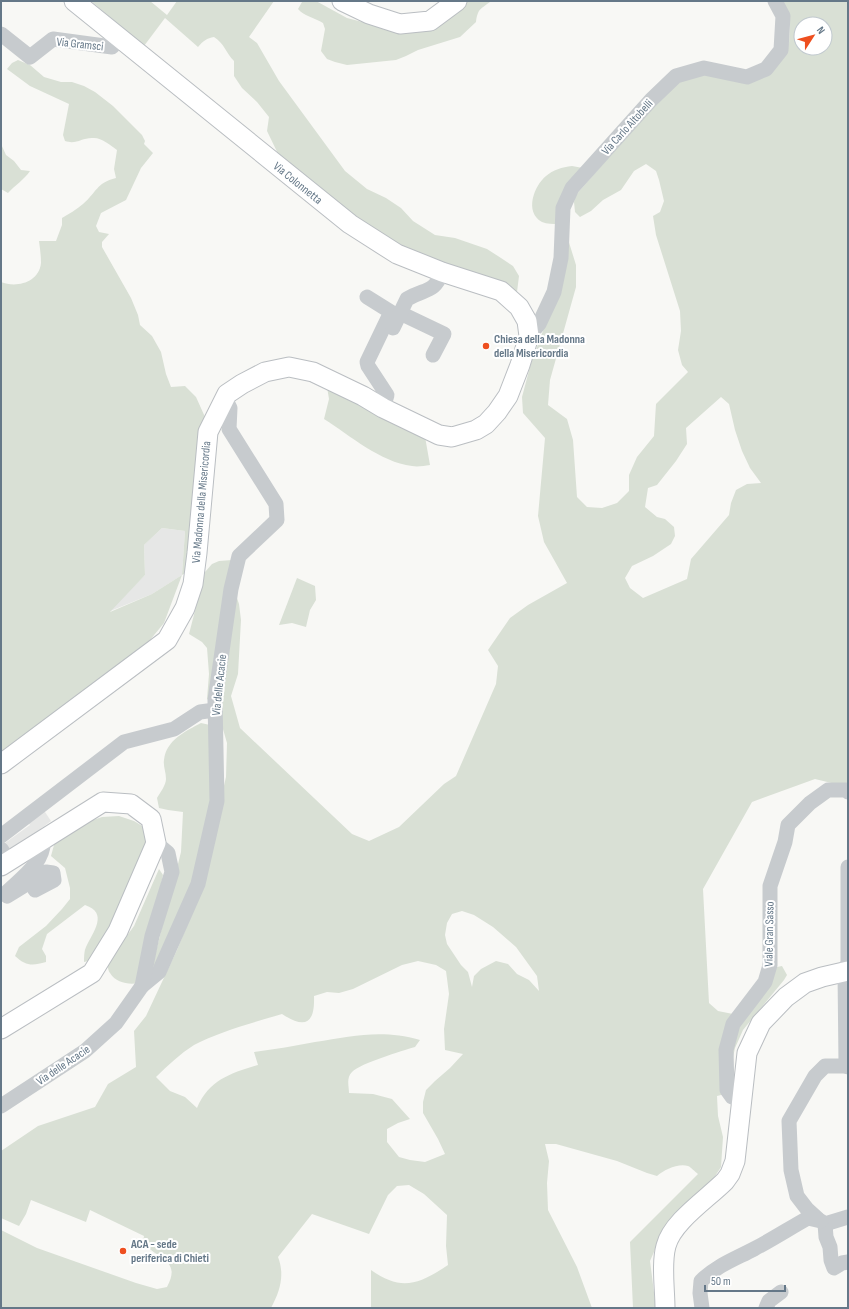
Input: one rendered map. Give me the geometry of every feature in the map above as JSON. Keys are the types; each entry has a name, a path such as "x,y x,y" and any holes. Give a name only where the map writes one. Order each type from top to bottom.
{"main road":[{"name":"Via Colonnetta","path":"74,1 350,224 397,254 442,272 501,291 519,307 527,321 529,336"},
{"path":"342,1 369,14 400,24 430,21 457,1"},
{"name":"Via Madonna della Misericordia","path":"1,764 167,640 185,608 193,584 208,432 227,394 265,372 289,367 313,372 439,435 452,437 476,430 486,424 493,416 508,396 529,336"},
{"path":"1,1029 92,973 118,931 156,844 151,819 132,804 103,802 43,839 4,859"},
{"path":"665,1308 665,1248 669,1236 678,1225 725,1182 735,1161 747,1052 761,1023 786,997 805,983 846,971"}],"street":[{"name":"Via Carlo Altobelli","path":"529,336 539,324 554,292 561,258 563,208 572,188 651,100 676,76 704,68 747,77 766,69 781,50 783,16 775,1"},
{"name":"Via Gramsci","path":"1,34 30,57 53,39 112,47 120,39"},
{"path":"392,330 407,299 433,288 438,283 442,272"},
{"path":"367,297 391,312 367,362 368,366 387,395 383,408"},
{"path":"400,313 444,334 433,355"},
{"name":"Via delle Acacie","path":"5,1103 86,1052 116,1023 142,986 159,972 198,884 217,802 215,700 231,589 238,556 277,520 276,504 229,429 230,408 225,398"},
{"path":"1,836 124,742 174,729 200,712 215,710"},
{"name":"Viale Gran Sasso","path":"742,1097 732,1097 727,1090 726,1050 733,1024 766,982 770,965 770,886 785,842 788,825 810,803 828,790 846,790 848,792"},
{"path":"35,890 54,880 54,873 46,872 7,896 5,894 37,863 44,846 43,839"},
{"name":"Via delle Acacie","path":"142,986 152,936 172,872 168,853 156,844"},
{"path":"848,866 848,962 846,971 846,1063 848,1067 825,1066 815,1076 789,1121 791,1170 798,1196 807,1209 822,1221 834,1268 842,1263 848,1262"},
{"path":"702,1308 700,1293 701,1281 710,1272 768,1242 808,1218 822,1221 848,1217"},
{"path":"766,1308 769,1301 781,1292"}],"shaded area":[{"path":"91,1 150,1 167,15 177,1 274,1 249,37 257,43 279,81 345,171 367,189 386,198 401,208 413,221 435,235 455,238 487,249 513,266 519,276 517,292 505,289 398,247 350,216 282,162 267,131 269,117 257,102 242,88 234,76 234,61 217,39 214,37 209,38 198,47 165,18 144,46"},
{"path":"316,1 347,18 397,31 463,1 491,1 481,9 476,22 460,37 418,50 396,60 347,65 327,59 321,51 325,29 323,23 298,9 302,2"},
{"path":"780,1 848,1 848,787 815,779 752,802 703,889 709,1003 718,1011 733,1014 777,967 782,966 787,975 743,1030 735,1048 725,1094 717,1096 718,1116 723,1137 721,1167 708,1187 664,1229 650,1261 656,1308 633,1308 630,1242 698,1174 689,1167 680,1165 667,1169 657,1176 617,1161 556,1144 545,1144 549,1161 547,1183 548,1210 577,1267 592,1308 371,1308 371,1270 392,1281 410,1283 428,1277 448,1265 446,1246 447,1215 424,1194 409,1185 397,1186 388,1195 369,1234 312,1214 278,1257 281,1277 279,1289 271,1308 1,1308 1,1230 37,1248 157,1289 167,1287 171,1278 172,1271 170,1265 143,1242 144,1236 90,1210 86,1222 31,1200 26,1214 19,1226 1,1218 1,1151 38,1126 95,1107 108,1084 136,1067 134,1031 146,1016 177,950 197,901 226,777 227,743 216,705 207,699 209,674 207,648 202,642 189,634 205,572 212,564 219,561 232,560 235,592 239,604 241,620 238,674 231,696 240,728 352,834 369,841 399,827 444,784 456,776 496,684 498,666 488,650 510,618 528,605 567,583 544,542 538,516 545,438 523,413 522,397 531,363 565,272 567,236 576,265 576,287 550,380 548,405 567,419 573,440 577,497 587,507 602,508 617,503 629,491 629,475 637,457 654,436 656,404 688,372 682,365 678,350 681,331 680,311 656,235 653,216 660,212 664,201 656,171 646,164 634,171 621,190 603,200 591,211 580,217 575,212 575,196 670,87 706,69 742,79 789,43 790,22","holes":["721,397 729,404 742,451 750,468 761,483 747,484 736,490 731,503 729,515 691,559 687,579 643,598 630,588 625,578 632,566 653,556 671,544 675,536 674,527 665,519 657,517 645,507 648,488 657,485 687,444 686,428","462,911 474,915 493,927 516,947 537,976 539,991 529,980 517,974 508,964 496,961 481,969 474,976 472,987 468,972 461,965 447,944 445,935 447,923 452,914","418,961 436,965 446,971 449,994 444,1029 445,1050 463,1054 426,1090 423,1102 423,1113 445,1154 425,1162 399,1157 387,1142 387,1129 410,1119 392,1099 373,1094 349,1093 348,1079 352,1072 372,1061 415,1047 420,1040 380,1034 342,1038 254,1052 258,1065 239,1071 214,1084 202,1098 197,1108 185,1097 170,1091 156,1077 184,1052 204,1040 282,1014 297,1021 307,1021 313,1013 314,996 327,992 339,993 353,989 402,965"]},
{"path":"18,60 30,65 44,77 61,82 72,82 95,92 113,106 142,135 145,141 144,144 153,153 141,168 126,200 101,213 96,226 99,232 109,234 102,242 102,247 131,298 138,315 140,325 152,336 161,352 166,374 171,387 185,386 196,397 205,417 189,571 182,575 164,623 150,640 123,662 82,691 1,755 1,282 7,284 20,284 36,275 41,263 39,241 56,241 62,225 62,218 88,200 97,188 104,182 116,178 114,169 117,150 106,142 97,138 73,142 65,141 63,135 69,104 30,86 7,69 12,63","holes":["162,528 185,531 182,575 152,594 110,612 145,575 144,545"]},
{"path":"1,144 6,155 14,161 21,170 30,171 8,193 1,189"},
{"path":"572,166 583,168 558,224 548,224 542,222 533,212 532,206 538,186 546,176 552,172 561,168"},
{"path":"326,381 424,431 430,465 414,466 400,464 377,454 324,419 329,399"},
{"path":"162,528 185,531 182,575 152,594 108,612 145,575 144,545"},
{"path":"297,578 315,586 316,600 310,610 306,627 292,623 279,625"},
{"path":"201,723 210,725 213,791 197,870 175,932 151,971 181,852 183,812 159,808 157,798 166,781 164,760 169,747 178,737"},
{"path":"43,809 51,821 11,851 5,843 30,825 27,821"},
{"path":"119,816 134,821 144,827 151,844 97,959 84,962 85,949 95,929 98,918 92,908 85,905 47,934 42,949 46,956 46,962 29,964 23,962 15,956 19,947 46,926 70,899 70,888 65,868 51,856 54,845 62,836 84,823 102,817"},
{"path":"159,869 163,875 139,983 131,984 119,981 109,971 107,963 134,926"}],"place":[{"name":"Chiesa della Madonna della Misericordia","path":"486,346"},
{"name":"ACA - sede periferica di Chieti","path":"123,1251"}]}
